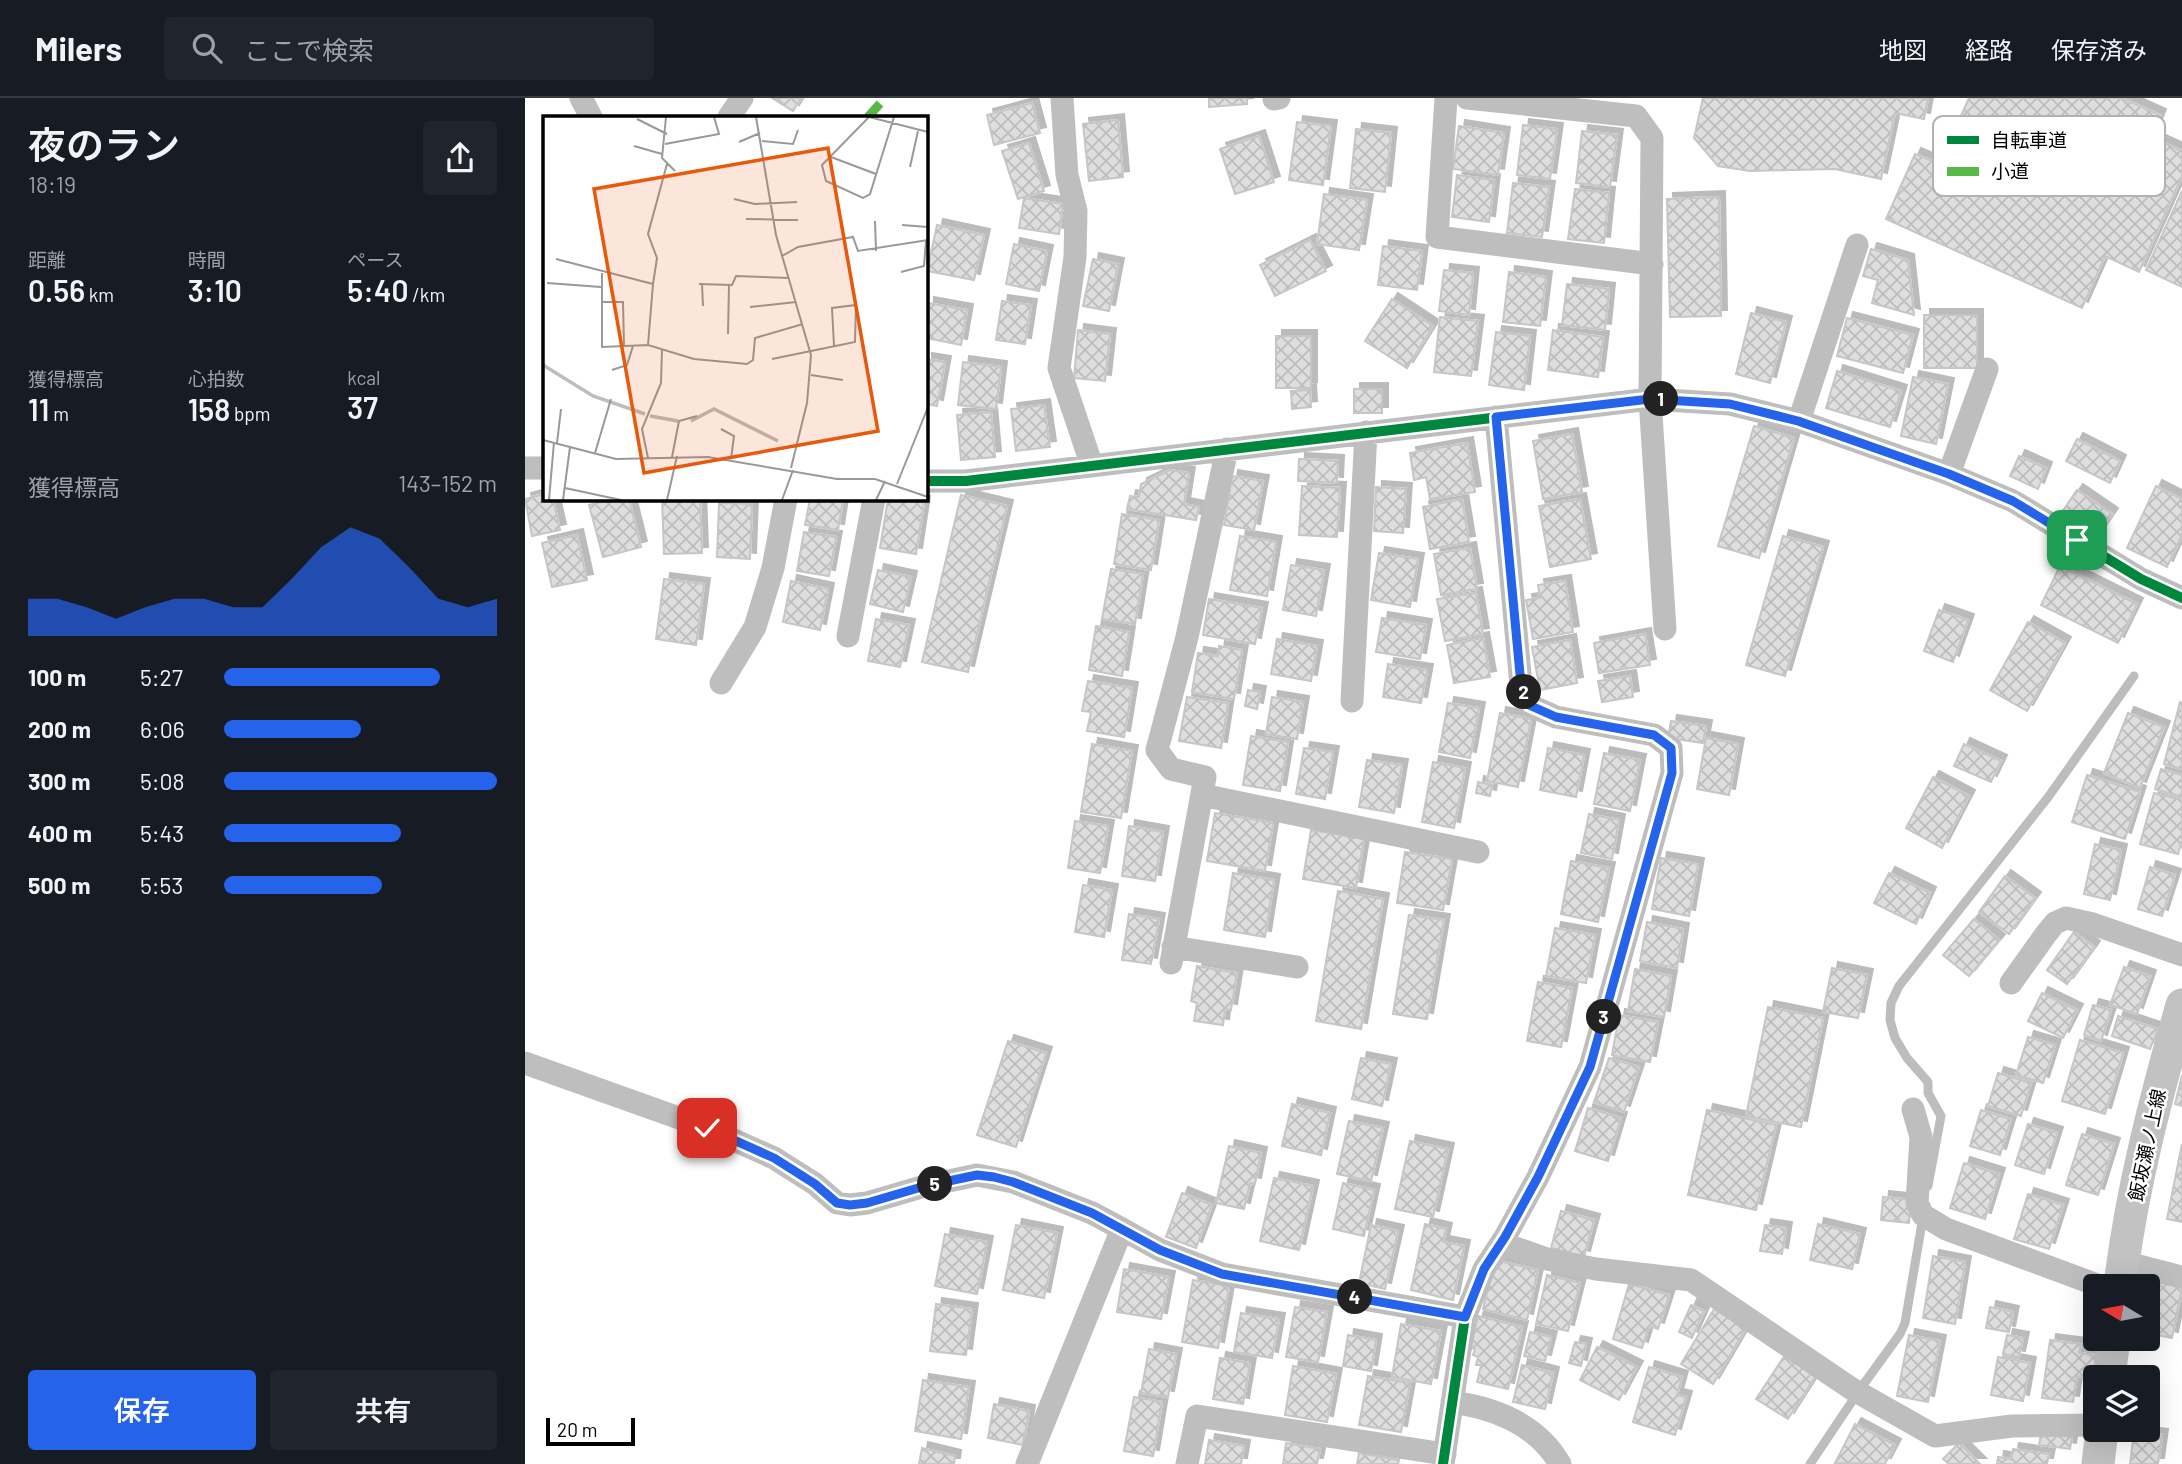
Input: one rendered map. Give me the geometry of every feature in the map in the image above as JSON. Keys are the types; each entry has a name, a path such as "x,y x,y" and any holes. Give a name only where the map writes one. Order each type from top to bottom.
{"main road":[{"name":"飯坂瀬ノ上線","path":"2122,1274 2160,1085 2182,1005"},
{"path":"2098,1464 2101,1442"}],"street":[{"path":"581,98 590,116"},
{"path":"730,116 742,98"},
{"path":"1062,98 1066,175 1076,211 1075,257 1059,368 1091,466"},
{"path":"1446,98 1437,237 1652,264"},
{"path":"1467,98 1636,116 1652,138 1650,399 1665,629"},
{"path":"1798,421 1857,245"},
{"path":"1949,474 1987,369"},
{"path":"927,481 965,481 1650,399 1730,404 1798,421 1949,474 2013,501 2141,579 2182,598"},
{"path":"1187,1464 1197,1416 1444,1459 1465,1317 1484,1269 1538,1177 1590,1067 1672,773 1671,748 1654,735 1556,717 1529,705 1521,685 1496,417"},
{"path":"1352,701 1366,432"},
{"path":"1227,449 1187,637 1157,750 1171,769 1205,777 1172,955 1297,967"},
{"path":"525,468 543,468"},
{"path":"721,682 755,627 773,569 786,500"},
{"path":"848,636 874,500"},
{"path":"1202,795 1478,852"},
{"path":"2011,983 2055,923 2066,918 2093,924 2182,955"},
{"path":"525,1063 707,1128 774,1158 815,1184 837,1203 867,1203 925,1186 977,1175 1013,1182 1092,1213 1160,1250 1222,1274 1465,1317"},
{"path":"1913,1109 1921,1136 1917,1203 1923,1215 1946,1229 2083,1280"},
{"path":"1027,1464 1122,1228"},
{"path":"1501,1243 1559,1262 1691,1280 1858,1392 1935,1436 2012,1426 2083,1425"},
{"path":"2160,1276 2182,1277"},
{"path":"1452,1402 1482,1407 1522,1424 1554,1454 1560,1464"}],"building":[{"path":"772,98 801,98 793,111"},
{"path":"1209,98 1247,98 1247,104 1209,107"},
{"path":"1703,98 1928,98 1924,119 1895,113 1881,179 1835,169 1750,171 1718,166 1694,138"},
{"path":"1969,98 2122,98 2160,115 2160,116 1961,116"},
{"path":"1032,103 1040,133 994,145 987,115"},
{"path":"1118,120 1123,177 1089,181 1083,124"},
{"path":"1297,122 1331,126 1323,185 1289,180"},
{"path":"1523,125 1557,129 1550,179 1517,175"},
{"path":"1459,126 1504,133 1498,175 1453,169"},
{"path":"1356,129 1391,133 1385,192 1350,188"},
{"path":"1582,131 1617,135 1610,187 1576,183"},
{"path":"1259,136 1274,182 1235,194 1220,149"},
{"path":"1029,143 1044,191 1018,199 1002,151"},
{"path":"2165,143 2182,151 2182,176 2139,272 2105,256 2082,308 1886,219 1915,154 1933,162 1933,196 2165,196"},
{"path":"1457,175 1494,180 1489,222 1452,217"},
{"path":"1513,183 1549,187 1542,237 1507,233"},
{"path":"1575,189 1609,193 1604,243 1568,239"},
{"path":"2182,191 2182,287 2146,270"},
{"path":"1324,194 1367,200 1359,250 1317,244"},
{"path":"1719,197 1721,316 1670,317 1667,199"},
{"path":"1024,198 1063,204 1059,234 1019,228"},
{"path":"937,225 984,235 974,280 927,271"},
{"path":"1310,240 1326,271 1275,296 1260,265"},
{"path":"1014,244 1047,251 1039,291 1006,284"},
{"path":"1383,246 1422,251 1417,290 1378,285"},
{"path":"1871,249 1908,260 1914,315 1872,303 1878,280 1863,276"},
{"path":"1093,259 1118,264 1109,311 1083,306"},
{"path":"1444,270 1473,273 1469,315 1439,311"},
{"path":"1509,272 1546,277 1540,326 1503,322"},
{"path":"1567,284 1609,289 1605,330 1562,325"},
{"path":"1392,299 1433,326 1407,368 1365,341"},
{"path":"1002,301 1031,305 1025,344 996,340"},
{"path":"928,303 967,310 961,345 927,338"},
{"path":"1751,313 1786,322 1770,383 1736,374"},
{"path":"1924,315 1977,315 1977,368 1924,368"},
{"path":"1440,317 1478,321 1471,376 1434,372"},
{"path":"1847,318 1913,335 1903,373 1837,356"},
{"path":"1078,330 1110,334 1105,381 1074,378"},
{"path":"1553,330 1603,337 1598,377 1548,370"},
{"path":"1496,332 1530,336 1524,390 1489,385"},
{"path":"1276,336 1311,336 1311,388 1276,388"},
{"path":"927,359 945,362 937,406 927,404"},
{"path":"963,362 1001,367 996,409 958,405"},
{"path":"1837,371 1901,391 1890,427 1826,408"},
{"path":"1913,377 1948,384 1936,444 1901,436"},
{"path":"1354,389 1382,389 1382,413 1354,413"},
{"path":"1310,390 1311,407 1292,409 1291,391"},
{"path":"1044,405 1050,447 1016,451 1011,409"},
{"path":"991,412 995,457 961,460 957,415"},
{"path":"1754,426 1794,438 1759,558 1718,546"},
{"path":"1572,434 1582,492 1543,499 1533,441"},
{"path":"2077,439 2120,461 2110,483 2066,461"},
{"path":"1467,443 1475,492 1430,499 1426,477 1414,480 1410,453"},
{"path":"2019,456 2046,468 2038,489 2010,476"},
{"path":"1299,459 1338,461 1337,483 1298,481"},
{"path":"1170,470 1189,473 1184,504 1199,507 1196,520 1127,509 1130,496 1139,497 1141,484"},
{"path":"1232,476 1263,481 1254,530 1224,525"},
{"path":"1302,486 1340,488 1337,537 1299,535"},
{"path":"2156,486 2182,499 2182,534 2167,567 2127,548"},
{"path":"1376,487 1406,489 1403,533 1374,531"},
{"path":"2077,490 2112,514 2095,539 2060,515"},
{"path":"543,494 543,500 553,500 560,530 532,536 525,499"},
{"path":"961,495 1007,506 968,672 922,662"},
{"path":"1462,499 1469,542 1430,549 1423,507"},
{"path":"1580,499 1591,559 1550,567 1539,506"},
{"path":"609,500 629,500 641,547 603,557 589,505"},
{"path":"662,500 700,500 702,553 664,554"},
{"path":"810,500 843,500 838,530 805,525"},
{"path":"888,500 924,502 916,554 880,548"},
{"path":"719,503 752,504 750,559 717,557"},
{"path":"1122,514 1159,520 1151,570 1114,564"},
{"path":"804,532 836,537 829,576 797,571"},
{"path":"577,535 587,580 552,587 542,543"},
{"path":"1240,536 1276,542 1267,596 1230,590"},
{"path":"1783,536 1823,547 1785,676 1746,665"},
{"path":"1470,548 1477,589 1441,595 1434,554"},
{"path":"1379,553 1418,559 1410,607 1371,600"},
{"path":"1291,565 1324,570 1316,616 1283,610"},
{"path":"2060,566 2137,604 2118,643 2041,605"},
{"path":"1111,569 1143,574 1135,624 1102,619"},
{"path":"878,570 911,577 903,612 870,604"},
{"path":"664,579 704,584 696,645 656,639"},
{"path":"791,581 828,589 820,630 783,622"},
{"path":"1565,581 1573,632 1533,639 1526,600 1540,598 1538,585"},
{"path":"1476,593 1483,634 1445,641 1437,599"},
{"path":"1209,599 1262,608 1255,644 1203,635"},
{"path":"1939,610 1968,620 1953,662 1924,651"},
{"path":"1382,618 1426,625 1420,659 1376,652"},
{"path":"876,619 909,625 900,667 868,661"},
{"path":"2028,622 2065,643 2027,711 1990,690"},
{"path":"1096,626 1129,632 1122,676 1089,670"},
{"path":"1645,634 1650,665 1599,673 1594,643"},
{"path":"1483,638 1490,677 1454,683 1447,645"},
{"path":"1277,639 1317,646 1311,681 1271,674"},
{"path":"1570,640 1577,683 1540,690 1532,647"},
{"path":"1219,646 1242,650 1234,699 1192,692 1198,653 1218,656"},
{"path":"1388,664 1427,670 1421,703 1383,697"},
{"path":"1630,676 1633,697 1602,702 1598,681"},
{"path":"1088,681 1132,688 1124,737 1087,731 1091,712 1082,711"},
{"path":"1248,690 1260,692 1257,709 1245,706"},
{"path":"1187,697 1228,703 1221,748 1179,741"},
{"path":"1272,697 1303,702 1297,739 1266,734"},
{"path":"2180,702 2182,703 2182,769 2164,764"},
{"path":"1448,703 1479,708 1470,758 1439,752"},
{"path":"1500,713 1531,719 1518,787 1487,781"},
{"path":"2128,713 2164,727 2140,788 2104,773"},
{"path":"1671,721 1706,726 1703,743 1668,738"},
{"path":"1251,736 1288,742 1280,791 1243,785"},
{"path":"1706,738 1738,744 1729,795 1697,789"},
{"path":"1092,744 1132,751 1121,818 1081,812"},
{"path":"1964,744 2001,761 1991,782 1954,766"},
{"path":"1304,748 1333,752 1325,799 1296,794"},
{"path":"1548,748 1584,755 1576,797 1540,790"},
{"path":"1604,753 1640,760 1630,811 1594,804"},
{"path":"1367,760 1402,765 1394,813 1359,807"},
{"path":"1433,762 1465,768 1454,828 1422,822"},
{"path":"2161,769 2182,775 2182,797 2155,789"},
{"path":"2087,775 2140,792 2125,839 2072,822"},
{"path":"1933,777 1969,796 1942,848 1906,828"},
{"path":"1478,782 1492,785 1490,796 1476,793"},
{"path":"2154,793 2182,800 2182,840 2178,854 2140,844"},
{"path":"1215,813 1273,823 1265,871 1207,861"},
{"path":"1589,814 1619,820 1612,859 1581,853"},
{"path":"1075,821 1108,826 1100,873 1068,868"},
{"path":"1129,826 1163,832 1155,881 1122,876"},
{"path":"1311,830 1364,839 1356,888 1303,879"},
{"path":"2095,844 2121,850 2110,900 2084,894"},
{"path":"1405,852 1452,859 1443,910 1397,903"},
{"path":"1661,858 1698,864 1689,916 1652,909"},
{"path":"1571,861 1609,868 1598,922 1561,914"},
{"path":"2150,867 2175,875 2162,916 2138,909"},
{"path":"1233,873 1274,880 1265,937 1224,930"},
{"path":"1889,873 1930,893 1916,924 1874,903"},
{"path":"2005,876 2035,898 2009,934 1979,912"},
{"path":"1083,885 1112,890 1104,937 1075,932"},
{"path":"1338,891 1383,899 1361,1029 1316,1021"},
{"path":"1129,914 1159,919 1151,964 1122,960"},
{"path":"1409,915 1444,920 1427,1019 1393,1014"},
{"path":"1974,919 1999,940 1969,976 1943,955"},
{"path":"1647,922 1683,929 1677,968 1640,961"},
{"path":"1555,928 1595,935 1586,983 1546,976"},
{"path":"2074,932 2094,947 2067,984 2047,970"},
{"path":"1197,966 1237,973 1231,1010 1225,1009 1223,1025 1194,1021 1197,1003 1191,1001"},
{"path":"2124,967 2150,976 2137,1014 2110,1005"},
{"path":"1832,968 1867,975 1858,1018 1823,1012"},
{"path":"1635,969 1671,976 1664,1017 1628,1011"},
{"path":"1538,982 1572,988 1561,1047 1527,1041"},
{"path":"2042,993 2077,1010 2063,1038 2028,1021"},
{"path":"2093,1005 2111,1010 2101,1041 2084,1035"},
{"path":"1768,1007 1823,1018 1801,1127 1746,1116"},
{"path":"1619,1015 1658,1022 1650,1062 1612,1055"},
{"path":"2118,1016 2158,1029 2150,1049 2112,1036"},
{"path":"2028,1037 2055,1045 2043,1083 2016,1075"},
{"path":"2080,1040 2123,1053 2105,1114 2062,1101"},
{"path":"1008,1041 1046,1053 1016,1147 977,1135"},
{"path":"1361,1058 1391,1064 1382,1106 1352,1099"},
{"path":"1609,1058 1639,1067 1624,1112 1594,1102"},
{"path":"1998,1073 2031,1083 2021,1116 1988,1106"},
{"path":"2182,1075 2182,1106 2175,1104"},
{"path":"1292,1104 1330,1113 1321,1155 1282,1146"},
{"path":"1588,1108 1621,1118 1608,1161 1575,1151"},
{"path":"1707,1110 1776,1125 1756,1210 1688,1195"},
{"path":"1981,1110 2011,1119 2000,1155 1970,1146"},
{"path":"1349,1121 1383,1128 1371,1181 1337,1174"},
{"path":"2028,1124 2057,1133 2044,1174 2015,1165"},
{"path":"2082,1134 2114,1144 2098,1195 2066,1185"},
{"path":"1410,1141 1448,1149 1433,1217 1395,1209"},
{"path":"2182,1144 2182,1222 2167,1219"},
{"path":"1229,1146 1261,1153 1255,1184 1250,1183 1244,1209 1216,1203"},
{"path":"1964,1163 1999,1174 1985,1219 1950,1208"},
{"path":"1274,1178 1313,1186 1299,1250 1260,1241"},
{"path":"1343,1183 1374,1190 1364,1236 1333,1229"},
{"path":"1182,1193 1212,1205 1196,1248 1166,1237"},
{"path":"2028,1194 2063,1205 2049,1249 2014,1239"},
{"path":"1883,1197 1911,1200 1909,1223 1881,1220"},
{"path":"1561,1211 1594,1220 1584,1257 1551,1248"},
{"path":"1425,1224 1446,1229 1443,1242 1464,1246 1453,1300 1411,1290"},
{"path":"1818,1224 1860,1234 1852,1269 1810,1260"},
{"path":"1016,1225 1057,1233 1044,1298 1003,1290"},
{"path":"1371,1225 1398,1231 1385,1289 1359,1283"},
{"path":"1765,1225 1786,1228 1782,1254 1760,1251"},
{"path":"945,1234 987,1242 977,1294 935,1286"},
{"path":"1933,1256 1965,1262 1955,1324 1923,1318"},
{"path":"1495,1260 1538,1270 1527,1320 1483,1309"},
{"path":"1124,1269 1169,1277 1161,1319 1117,1312"},
{"path":"1547,1275 1580,1283 1568,1331 1536,1324"},
{"path":"1193,1280 1229,1286 1218,1348 1182,1342"},
{"path":"2160,1283 2182,1287 2172,1338 2160,1336"},
{"path":"1629,1284 1669,1295 1658,1329 1649,1326 1642,1348 1613,1339"},
{"path":"936,1304 972,1309 966,1355 930,1351"},
{"path":"1691,1305 1704,1311 1692,1338 1679,1332"},
{"path":"1295,1307 1327,1312 1318,1362 1286,1357"},
{"path":"1990,1307 2013,1312 2009,1332 1986,1328"},
{"path":"1714,1309 1746,1328 1713,1384 1681,1364"},
{"path":"1241,1313 1279,1319 1272,1358 1234,1352"},
{"path":"1478,1316 1522,1327 1508,1389 1477,1382 1481,1365 1476,1365 1478,1357 1473,1355 1475,1349 1471,1348"},
{"path":"1401,1324 1441,1331 1431,1384 1392,1377"},
{"path":"1530,1332 1551,1337 1545,1361 1524,1356"},
{"path":"1348,1335 1376,1340 1371,1371 1343,1366"},
{"path":"1909,1335 1940,1341 1928,1402 1897,1396"},
{"path":"2007,1335 2023,1338 2019,1357 2003,1354"},
{"path":"2050,1340 2081,1344 2079,1353 2096,1355 2095,1365 2083,1365 2083,1377 2077,1376 2073,1402 2042,1398"},
{"path":"1575,1342 1586,1344 1581,1366 1569,1363"},
{"path":"1597,1347 1637,1367 1619,1400 1580,1380"},
{"path":"1149,1349 1176,1354 1168,1397 1141,1393"},
{"path":"1785,1355 1816,1375 1788,1419 1756,1399"},
{"path":"1998,1357 2030,1363 2023,1401 1991,1395"},
{"path":"1220,1358 1250,1363 1243,1404 1213,1399"},
{"path":"1522,1365 1553,1373 1545,1409 1513,1402"},
{"path":"1293,1366 1336,1374 1327,1422 1285,1415"},
{"path":"1649,1367 1682,1377 1677,1395 1686,1397 1675,1435 1633,1422"},
{"path":"1368,1376 1410,1383 1401,1432 1359,1425"},
{"path":"923,1380 969,1387 961,1439 915,1431"},
{"path":"1134,1397 1162,1402 1153,1456 1124,1451"},
{"path":"994,1404 1029,1411 1023,1445 988,1438"},
{"path":"1855,1424 1895,1445 1885,1464 1835,1463"},
{"path":"2041,1434 2072,1437 2070,1449 2039,1445"},
{"path":"2162,1435 2158,1464 2130,1464 2133,1442 2160,1442"},
{"path":"1209,1440 1244,1446 1241,1464 1205,1464"},
{"path":"1286,1443 1320,1449 1317,1464 1283,1464"},
{"path":"1959,1443 1980,1464 1949,1464 1943,1459"},
{"path":"922,1448 955,1456 954,1464 919,1464"},
{"path":"2013,1449 2049,1454 2047,1464 1997,1464 1998,1457 2011,1459"},
{"path":"1359,1453 1399,1460 1398,1464 1357,1464"}],"waterway":[{"path":"1928,1186 1941,1116 1928,1093 1928,1082 1907,1058 1895,1038 1890,1020 1891,1003 1899,986 2049,796 2134,676"},
{"path":"1810,1464 1900,1334 1905,1323 1923,1217"}],"marked path":[{"path":"869,116 885,98"}],"cycle path":[{"path":"927,481 966,481 1650,399 1730,404 1799,421 1949,474 2013,501 2141,579 2182,598"},
{"path":"1443,1464 1465,1317 1484,1269 1538,1177 1590,1067 1672,773 1671,748 1654,735 1556,717 1529,705 1521,685 1496,417"}],"route":[{"path":"707,1128 774,1158 815,1184 837,1203 867,1203 925,1186 977,1175 994,1177 1092,1213 1160,1250 1222,1274 1465,1317 1484,1269 1538,1177 1590,1067 1672,773 1671,748 1654,735 1556,717 1529,705 1521,685 1496,417 1650,399 1730,404 1798,421 1949,474 2013,501 2077,540"}]}
